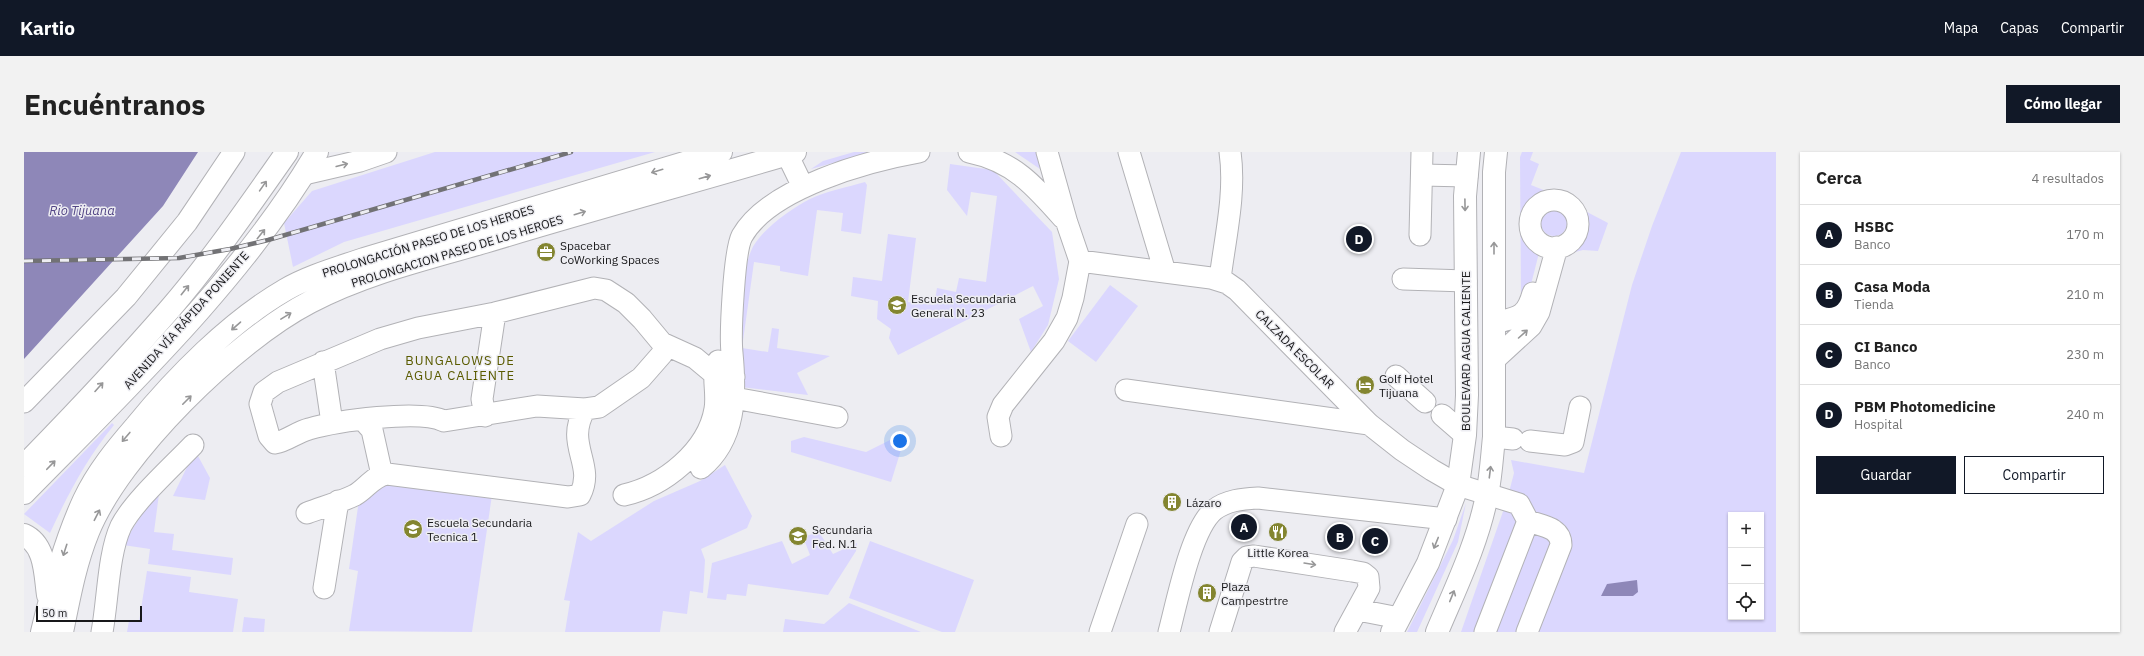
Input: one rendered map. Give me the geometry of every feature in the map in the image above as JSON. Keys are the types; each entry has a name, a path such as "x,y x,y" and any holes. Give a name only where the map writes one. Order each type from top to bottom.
{"main road":[{"name":"AVENIDA VÍA RÁPIDA PONIENTE","path":"24,466 78,411 174,303 230,233 287,152"},
{"name":"AVENIDA VÍA RÁPIDA PONIENTE","path":"24,492 165,347 211,294 267,226 304,174 317,152"},
{"name":"PROLONGACIÓN PASEO DE LOS HEROES","path":"42,632 65,548 84,499 111,455 151,407 188,369 240,322 286,290 312,278 364,259 721,152"},
{"name":"BOULEVARD AGUA CALIENTE","path":"1396,625 1428,563 1458,485 1465,435 1467,176 1469,152"},
{"path":"1438,632 1475,540 1488,494 1513,439 1494,360 1494,172 1496,152"},
{"name":"PROLONGACION PASEO DE LOS HEROES","path":"62,632 75,569 88,531 104,500 125,469 160,427 244,347 283,317 330,292 455,250 791,153"},
{"path":"70,446 78,411"},
{"path":"24,535 37,546 43,559 49,602"}],"street":[{"path":"24,402 130,291 188,222 234,152"},
{"path":"304,174 360,161 386,152"},
{"path":"701,468 712,456 726,434 732,413 734,398 725,375 723,345 728,260 733,238 758,202 769,195 858,167 919,152"},
{"path":"969,152 981,154 1002,163 1019,173 1034,185 1067,223"},
{"path":"1000,436 998,417 1003,405 1054,341 1067,318 1073,298 1080,261 1067,223 1047,152"},
{"path":"1129,152 1165,272"},
{"path":"1420,235 1422,152"},
{"path":"791,153 802,184"},
{"path":"1220,280 1234,156"},
{"path":"1422,175 1467,176"},
{"path":"624,495 646,488 684,462 696,449 706,433 714,410 716,391 725,375 731,344 737,255 740,243 747,229 765,211 802,184"},
{"path":"1494,323 1519,317 1525,312 1530,304 1551,246 1539,312 1531,326 1494,360"},
{"name":"CALZADA ESCOLAR","path":"1080,261 1220,280 1236,290 1369,424 1432,470 1458,485 1519,504 1528,521"},
{"path":"1403,279 1466,281"},
{"path":"667,349 641,378 608,403 599,407 585,409 537,406 444,422 434,418 372,423 332,423 302,431 275,443 269,436 261,409 262,397 268,388 323,362 380,339 418,328 495,313 586,290 600,288 606,290 626,303 642,319 667,349 696,358 725,375"},
{"path":"485,416 482,399 495,313"},
{"path":"323,362 332,423"},
{"path":"1396,376 1425,402"},
{"path":"1126,390 1369,424"},
{"path":"734,398 837,417"},
{"path":"1513,439 1565,445 1572,442 1580,407"},
{"path":"307,512 366,489 375,478 382,475 392,474 574,497 580,495 585,486 582,457 576,437 579,418 585,409"},
{"path":"1442,415 1465,435"},
{"path":"372,423 382,475"},
{"path":"102,632 114,550 122,526 130,511 193,445"},
{"path":"1169,632 1197,537 1206,519 1214,510 1224,504 1244,499 1258,498 1446,519"},
{"path":"324,588 338,501"},
{"path":"1485,632 1528,521 1556,530 1561,538 1561,545 1529,631"},
{"path":"1100,632 1137,524"},
{"path":"1220,632 1242,562 1247,557 1254,556 1358,572 1368,577 1370,582 1369,588 1346,632"},
{"path":"1358,610 1396,625"}],"shaded area":[{"path":"435,152 655,152 344,242 293,267 284,223 312,191"},
{"path":"854,152 873,152 811,169 823,161"},
{"path":"1015,152 1036,152 1040,169"},
{"path":"1522,152 1533,152 1530,160 1539,164 1531,185 1546,191 1532,205 1527,217 1526,225 1528,234 1538,248 1539,253 1528,296 1521,301 1520,157"},
{"path":"1681,152 1776,152 1776,632 1461,632 1507,500 1514,473 1511,460 1584,473 1632,285 1652,226"},
{"path":"950,164 993,170 1052,232 1059,279 1048,325 1031,352 1019,319 1043,306 1033,286 898,355 889,338 891,329 877,319 878,301 851,296 853,277 882,281 888,234 916,238 908,302 934,305 937,288 956,292 959,278 986,282 997,196 971,192 967,216 947,190"},
{"path":"865,182 867,185 861,234 841,231 843,213 817,210 808,276 780,271 780,266 754,262 742,348 768,352 772,328 779,329 777,348 830,356 797,373 808,395 741,387 740,318 747,264 755,244 776,221 810,199 837,189"},
{"path":"1554,210 1564,213 1567,223 1564,233 1554,236 1544,233 1541,223 1544,213"},
{"path":"1587,212 1608,223 1598,251 1583,250 1564,255 1580,241 1585,229"},
{"path":"1110,285 1138,306 1096,362 1068,341"},
{"path":"112,423 114,425 95,450 79,477 50,533 24,514"},
{"path":"804,437 866,452 892,439 901,450 891,482 791,452 791,441"},
{"path":"198,456 210,478 205,500 173,496 188,465"},
{"path":"725,465 752,516 747,528 701,549 705,560 703,593 690,591 687,614 663,611 660,632 565,632 570,601 564,600 578,532 591,541 654,501 700,481"},
{"path":"380,480 492,495 472,632 349,631 358,571 349,569 359,500"},
{"path":"159,494 154,532 174,534 172,550 233,558 231,575 148,564 150,549 123,545 144,510"},
{"path":"1466,503 1458,542 1417,632 1407,632 1453,540"},
{"path":"819,532 833,554 857,543 856,551 828,595 748,584 746,596 727,594 726,600 707,598 712,563 782,541 792,564 810,555 803,537"},
{"path":"870,541 974,580 955,632 942,632 849,598"},
{"path":"147,571 191,577 189,592 238,599 233,632 127,632 129,621 139,622"},
{"path":"849,603 921,632 783,632 785,619 824,624"},
{"path":"244,617 265,619 264,632 242,632"}],"water":[{"name":"Rio Tijuana","path":"24,152 198,152 163,206 24,359"},
{"path":"1637,580 1638,592 1633,596 1601,596 1607,584"}],"railway":[{"path":"24,261 179,258 230,249 268,240 571,152"}],"place":[{"name":"PBM Photomedicine","path":"1359,239"},
{"name":"Spacebar CoWorking Spaces","path":"546,252"},
{"name":"Escuela Secundaria General N. 23","path":"897,305"},
{"name":"Golf Hotel Tijuana","path":"1365,385"},
{"name":"Lázaro","path":"1172,502"},
{"name":"HSBC","path":"1244,527"},
{"name":"Escuela Secundaria Tecnica 1","path":"413,529"},
{"name":"Little Korea","path":"1278,532"},
{"name":"Secundaria Fed. N.1","path":"798,536"},
{"name":"Casa Moda","path":"1340,537"},
{"name":"CI Banco","path":"1375,541"},
{"name":"Plaza Campestrtre","path":"1207,593"}],"district":[{"name":"BUNGALOWS DE AGUA CALIENTE","path":"460,368"}]}
